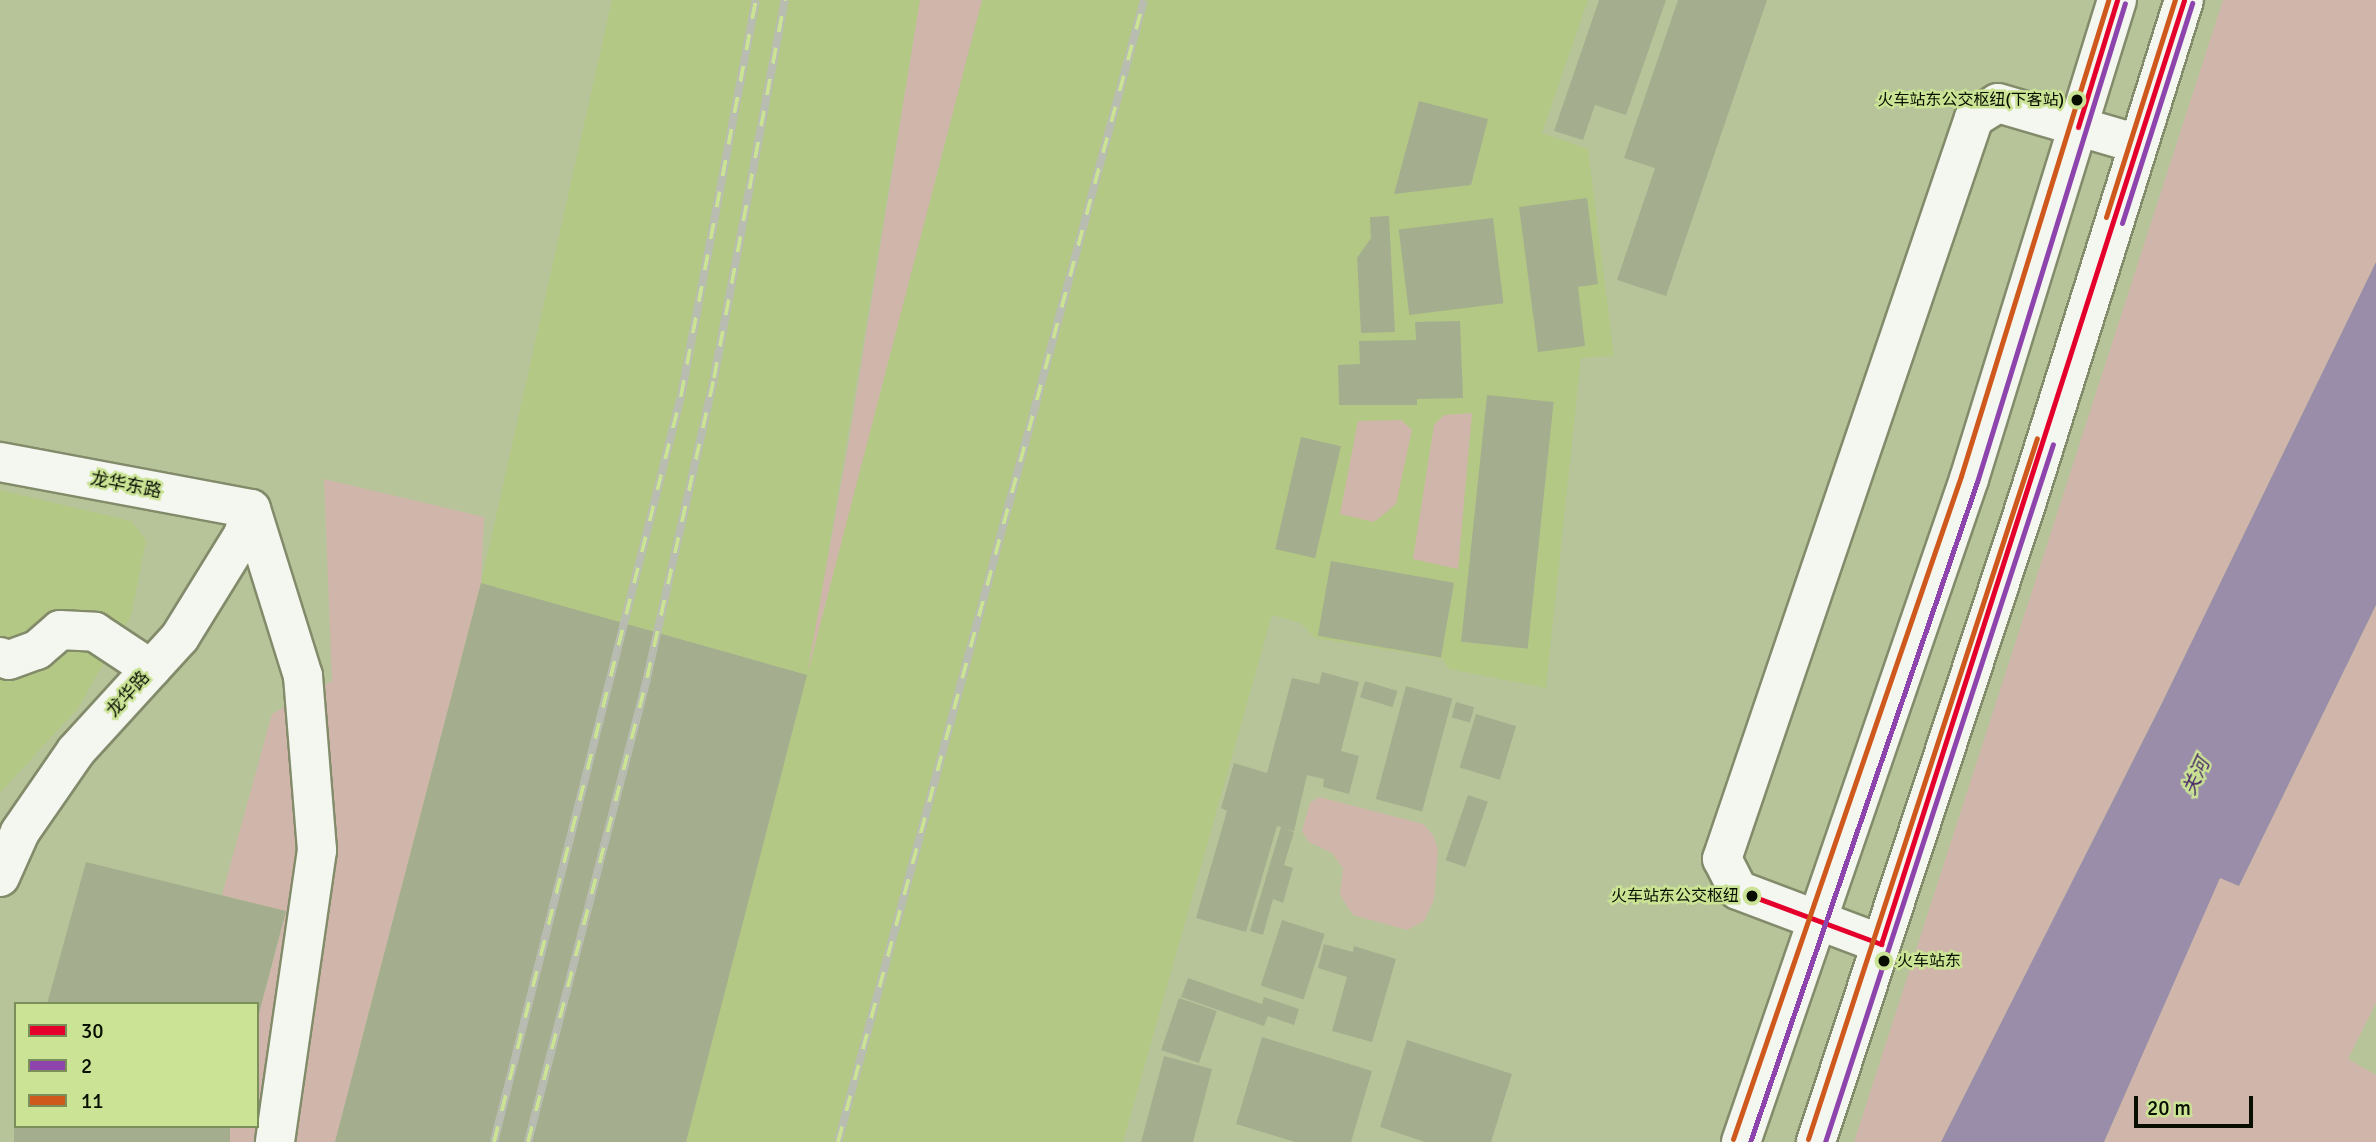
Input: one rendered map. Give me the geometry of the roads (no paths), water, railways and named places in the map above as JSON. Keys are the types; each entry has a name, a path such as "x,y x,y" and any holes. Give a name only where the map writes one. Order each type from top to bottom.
{"main road":[{"path":"1741,1142 1969,479 2117,0"},
{"path":"1816,1142 2184,0"},
{"path":"1881,944 1738,890 1722,859 1975,118 1998,103 2138,144"},
{"name":"龙华东路","path":"0,462 251,509"},
{"path":"251,509 303,676 317,850 275,1142"},
{"name":"龙华路","path":"2,867 20,832 76,751 180,637 243,535 251,509"},
{"path":"0,657 9,660 37,650 60,630 95,632 151,669"}],"water":[{"name":"关河","path":"2376,262 2376,605 2239,886 2220,878 2104,1142 1941,1142 2162,703"}],"railway":[{"path":"494,1142 681,396 756,0"},
{"path":"528,1142 647,678 714,378 785,0"},
{"path":"838,1142 1144,0"}],"place":[{"name":"火车站东公交枢纽(下客站)","path":"2077,100"},
{"name":"火车站东公交枢纽","path":"1752,896"},
{"name":"火车站东","path":"1884,961"}]}
